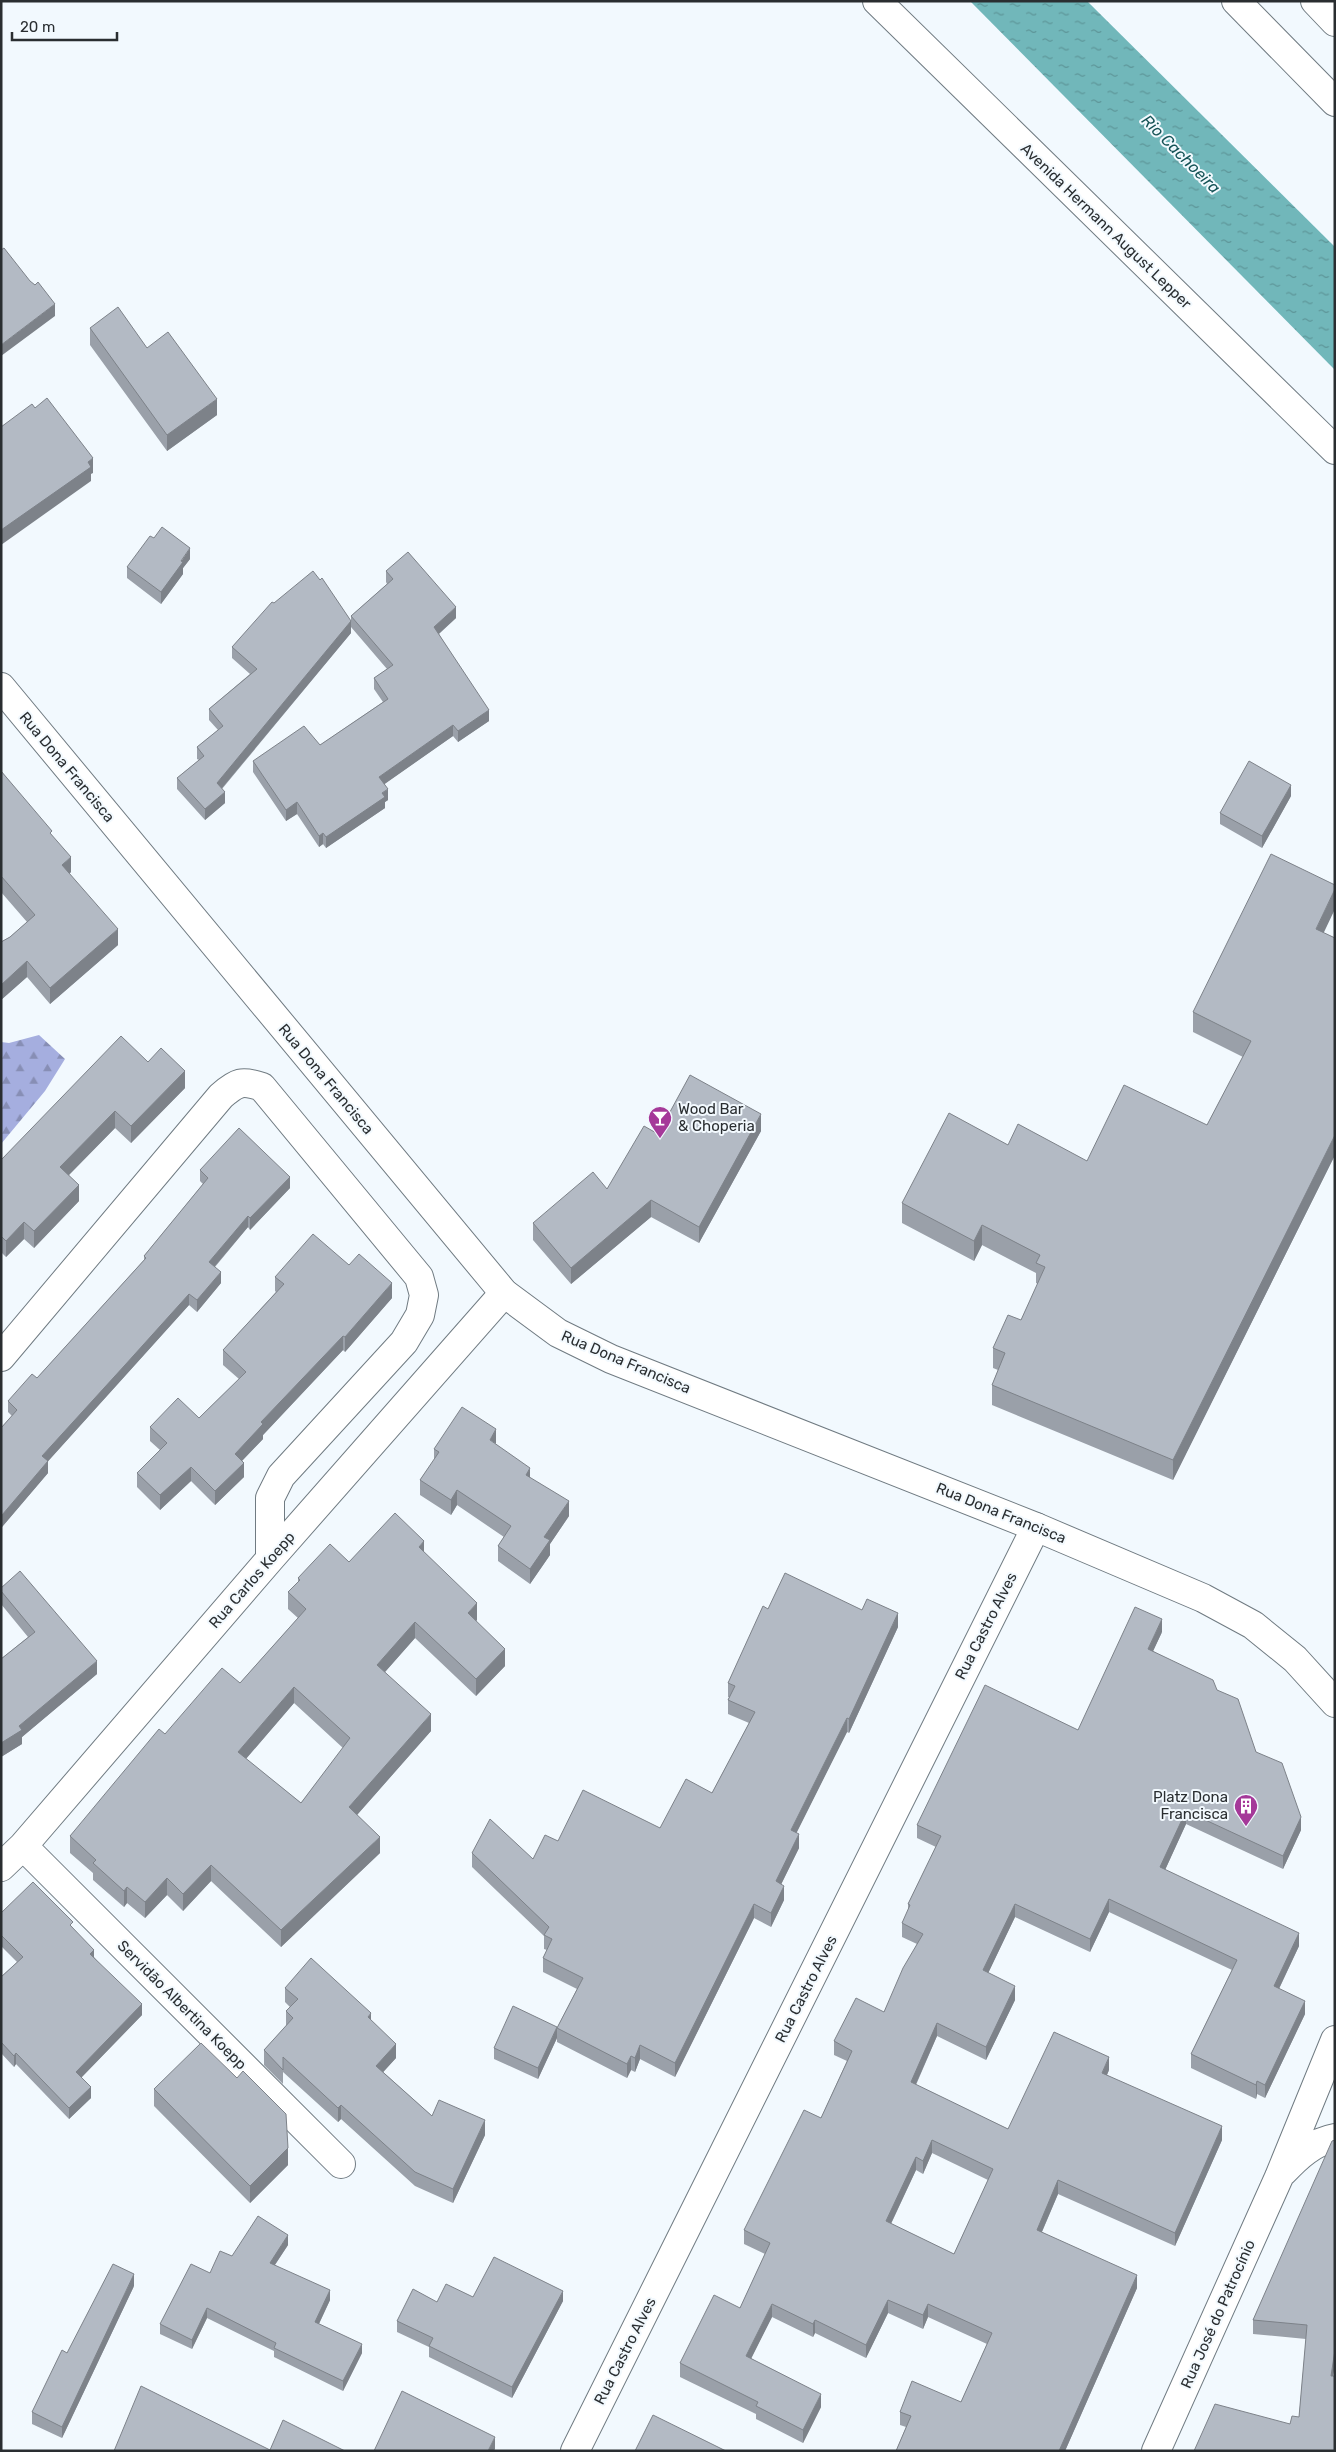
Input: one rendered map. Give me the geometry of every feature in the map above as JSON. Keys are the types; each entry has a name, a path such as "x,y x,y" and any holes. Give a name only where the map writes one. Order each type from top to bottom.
{"street":[{"name":"Avenida Hermann August Lepper","path":"877,1 1335,450"},
{"path":"1236,1 1335,102"},
{"path":"1315,1 1335,22"},
{"name":"Rua Dona Francisca","path":"1,687 504,1293 558,1334 611,1359 1036,1527 1203,1598 1254,1625 1295,1659 1332,1702"},
{"path":"1,1357 221,1096 233,1086 247,1082 262,1087 419,1277 424,1295 420,1315 404,1342 281,1476 270,1498 270,1559"},
{"name":"Rua Carlos Koepp","path":"1,1867 23,1846 270,1559 504,1293"},
{"name":"Rua Castro Alves","path":"575,2451 1036,1527"},
{"name":"Servidão Albertina Koepp","path":"23,1846 341,2164"},
{"name":"Rua José do Patrocínio","path":"1156,2451 1279,2177 1335,2040"},
{"name":"Rua José do Patrocínio","path":"1279,2177 1298,2155 1324,2140 1335,2138"}],"green space":[{"path":"39,1035 65,1059 45,1091 1,1144 1,1042 9,1043"}],"water":[{"name":"Rio Cachoeira","path":"970,1 1087,1 1335,247 1335,370"}],"building":[{"path":"4,248 30,281 35,285 38,282 55,304 1,345 1,250"},
{"path":"118,307 147,348 168,332 217,399 167,435 90,328"},
{"path":"47,398 93,458 88,462 91,467 1,530 1,427 32,404 35,408"},
{"path":"162,527 190,548 181,561 183,562 161,592 127,567 150,536 154,538"},
{"path":"408,552 456,607 434,627 489,710 458,731 453,725 379,777 388,789 382,793 385,797 326,837 323,833 319,836 297,802 286,810 253,761 304,726 320,745 388,699 374,678 393,665 351,616 393,579 386,571"},
{"path":"313,571 320,580 322,578 351,621 217,783 225,792 205,809 177,778 204,756 197,747 223,726 209,709 257,669 232,647 272,602 274,603"},
{"path":"1249,761 1291,785 1262,836 1220,813"},
{"path":"1,771 52,831 50,833 71,857 62,865 118,929 50,988 27,961 1,985 1,942 10,937 35,915 1,876"},
{"path":"1271,854 1335,885 1335,889 1316,929 1335,938 1335,1135 1173,1460 992,1385 1005,1353 993,1348 1008,1315 1021,1320 1045,1267 1036,1263 1040,1255 982,1225 974,1241 902,1203 949,1113 1008,1145 1018,1124 1087,1161 1124,1085 1207,1125 1251,1041 1193,1012"},
{"path":"121,1036 148,1062 161,1048 185,1071 131,1126 115,1111 60,1167 79,1185 34,1231 24,1222 6,1241 1,1236 1,1160"},
{"path":"690,1075 761,1114 699,1227 651,1200 571,1268 533,1223 593,1172 607,1189 644,1126 658,1134"},
{"path":"239,1128 290,1177 250,1218 248,1216 209,1262 221,1272 197,1300 189,1294 42,1456 48,1461 2,1515 1,1428 17,1410 8,1401 32,1374 37,1378 146,1258 144,1256 208,1178 200,1170"},
{"path":"313,1234 349,1265 359,1254 392,1283 345,1337 343,1336 261,1422 263,1424 235,1454 244,1463 215,1491 191,1467 160,1495 137,1473 167,1443 150,1427 178,1398 199,1418 246,1372 223,1350 284,1284 275,1277"},
{"path":"462,1407 496,1429 490,1440 530,1468 526,1475 569,1501 544,1537 550,1540 530,1569 498,1546 511,1526 457,1490 451,1500 420,1480 439,1452 434,1449"},
{"path":"395,1513 424,1541 419,1547 477,1603 468,1613 505,1649 476,1679 415,1622 377,1665 431,1714 349,1807 380,1837 281,1930 211,1865 183,1894 167,1878 145,1902 127,1887 124,1891 93,1863 96,1860 70,1836 159,1729 165,1734 222,1668 240,1683 306,1609 288,1592 300,1580 298,1578 330,1544 349,1562","holes":["294,1687 350,1738 301,1803 238,1752"]},
{"path":"20,1571 97,1661 19,1726 22,1730 1,1743 1,1659 35,1632 1,1591 1,1588"},
{"path":"785,1573 862,1610 867,1599 898,1613 849,1719 847,1718 791,1830 799,1834 776,1881 784,1886 771,1913 754,1904 675,2063 640,2045 635,2058 631,2056 627,2064 557,2028 583,1978 543,1958 552,1939 544,1935 549,1927 472,1853 490,1819 533,1859 545,1835 558,1841 583,1790 660,1828 686,1779 712,1793 755,1712 728,1700 735,1686 728,1683 763,1606 768,1609"},
{"path":"1135,1607 1162,1619 1148,1649 1213,1680 1217,1690 1238,1699 1256,1752 1282,1763 1301,1817 1283,1856 1186,1811 1160,1867 1299,1933 1274,1986 1305,2001 1265,2085 1257,2081 1256,2085 1191,2054 1237,1960 1109,1899 1090,1939 1015,1904 983,1970 1015,1986 986,2047 937,2023 911,2082 1008,2129 1054,2032 1109,2057 1102,2073 1222,2126 1175,2233 1058,2180 1037,2230 1137,2275 1059,2451 896,2451 911,2416 900,2412 912,2381 961,2402 992,2333 928,2304 923,2315 888,2300 866,2345 815,2320 813,2324 772,2304 746,2356 821,2394 803,2430 756,2406 758,2402 680,2363 714,2295 740,2308 770,2243 744,2230 804,2110 821,2118 852,2051 834,2041 856,1998 884,2012 903,1968 923,1934 902,1923 910,1905 908,1904 941,1836 917,1825 985,1685 1078,1730","holes":["932,2140 993,2169 954,2254 886,2221 916,2157 923,2161"]},
{"path":"33,1882 73,1922 70,1925 94,1950 90,1954 142,2004 76,2072 91,2087 69,2108 16,2053 14,2056 1,2042 1,1977 23,1957 1,1935 1,1913"},
{"path":"311,1958 371,2013 368,2017 396,2044 376,2066 432,2116 439,2100 485,2120 453,2189 415,2172 341,2105 338,2108 283,2057 283,2070 264,2050 293,2018 286,2011 298,1999 285,1988"},
{"path":"513,2006 557,2027 538,2068 494,2048"},
{"path":"201,2043 237,2078 243,2071 286,2114 288,2148 250,2186 154,2089"},
{"path":"1335,2140 1335,2350 1331,2376 1335,2376 1335,2451 1194,2451 1215,2404 1290,2424 1292,2416 1299,2417 1307,2325 1253,2320 1332,2141"},
{"path":"258,2216 288,2235 270,2263 330,2290 315,2322 362,2344 343,2381 274,2348 276,2343 207,2308 192,2340 160,2324 191,2264 210,2273 220,2251 232,2256"},
{"path":"494,2257 563,2291 512,2387 429,2346 433,2338 397,2321 413,2289 437,2302 446,2284 473,2297"},
{"path":"113,2264 134,2274 62,2427 32,2412 62,2350 67,2353"},
{"path":"141,2386 270,2450 283,2420 345,2451 114,2451"},
{"path":"402,2391 495,2437 488,2451 374,2451"},
{"path":"653,2415 726,2451 635,2451"}],"place":[{"name":"Wood Bar & Choperia","path":"660,1139"},
{"name":"Platz Dona Francisca","path":"1246,1827"}]}
